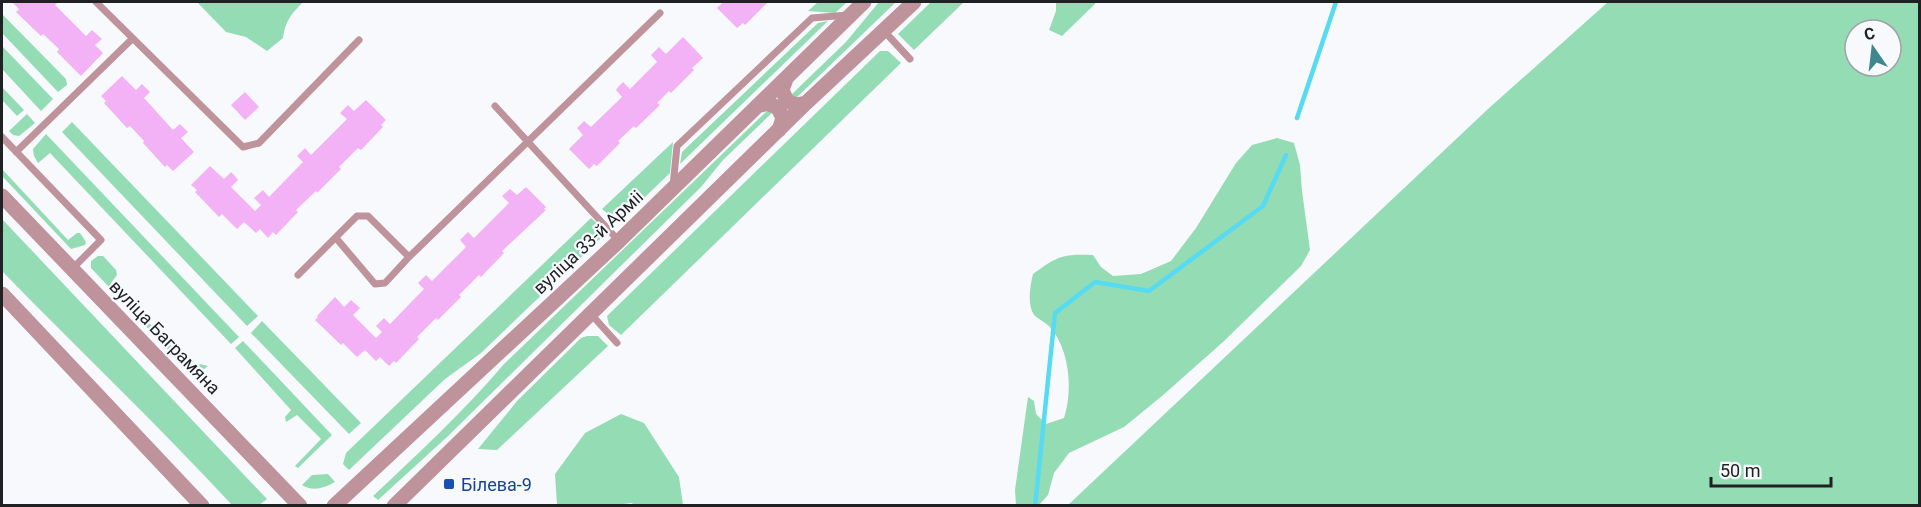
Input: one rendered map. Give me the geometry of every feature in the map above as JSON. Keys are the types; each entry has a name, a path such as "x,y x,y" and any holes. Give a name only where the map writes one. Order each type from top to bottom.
{"street":[{"name":"вуліца 33-й Арміі","path":"334,506 619,240 864,2"},
{"path":"394,506 806,103 914,2"},
{"path":"786,79 782,90 787,100 796,105 806,103"},
{"path":"758,106 768,103 778,108 783,118 779,130"},
{"name":"вуліца Баграмяна","path":"2,196 300,506"},
{"path":"2,294 202,506"}],"lane":[{"path":"96,2 243,147 259,143 359,40"},
{"path":"336,238 375,284 385,283 660,13"},
{"path":"673,188 677,146 812,18 851,15"},
{"path":"884,31 910,59"},
{"path":"16,152 132,39"},
{"path":"495,106 619,240"},
{"path":"2,137 101,240 72,269"},
{"path":"298,275 357,216 368,216 409,257"},
{"path":"590,314 617,343"}],"green space":[{"path":"197,2 303,2 285,27 283,38 267,51 246,37 226,32"},
{"path":"818,2 847,2 835,13 808,11"},
{"path":"879,2 896,2 795,99 791,95 846,42"},
{"path":"931,2 964,2 914,50 898,34"},
{"path":"1056,2 1095,2 1095,4 1062,36 1049,30 1056,11"},
{"path":"1608,2 1919,2 1919,505 1068,505 1488,109"},
{"path":"2,14 66,79 67,85 58,92 2,33"},
{"path":"828,21 680,164 682,152 818,23"},
{"path":"2,46 53,99 41,111 2,69"},
{"path":"880,51 888,51 901,63 621,335 609,325 607,316"},
{"path":"2,87 24,110 17,116 2,100"},
{"path":"769,109 773,112 723,160 701,187 447,437 378,500 373,496 457,415 504,364"},
{"path":"27,114 35,123 19,136 13,135 9,131"},
{"path":"72,122 258,316 247,326 62,132"},
{"path":"46,134 239,337 231,344 50,153 38,163 33,149"},
{"path":"1277,138 1294,143 1300,165 1310,250 1301,266 1223,342 1124,427 1069,453 1054,473 1048,495 1039,505 1016,505 1015,490 1028,397 1034,401 1036,414 1046,424 1064,418 1069,383 1065,358 1056,335 1049,326 1034,315 1030,306 1033,274 1061,257 1074,255 1093,255 1101,267 1113,276 1141,274 1171,261 1196,228 1236,163 1252,145"},
{"path":"673,142 670,173 622,219 614,219 602,209"},
{"path":"2,169 68,240 80,233 86,242 85,245 71,249 2,176"},
{"path":"591,218 600,226 602,237 481,353 445,379 349,470 343,464 346,453"},
{"path":"2,219 267,499 259,505 232,505 2,271"},
{"path":"98,256 103,256 116,270 117,275 111,283 193,369 200,364 208,366 194,377 91,268 91,261"},
{"path":"262,321 361,423 349,434 251,333"},
{"path":"598,336 608,346 497,450 478,449 518,400 581,338"},
{"path":"243,341 332,435 298,468 295,466 321,439 297,415 286,422 285,417 291,410 235,348"},
{"path":"621,414 644,423 679,477 683,505 634,506 632,503 607,506 557,505 555,474 585,433"},
{"path":"328,474 335,482 327,486 310,488 302,485 312,475"}],"building":[{"path":"58,2 55,5 86,36 92,30 102,39 95,45 103,53 81,76 57,52 59,49 43,34 41,36 16,12 19,9 13,3"},
{"path":"723,2 768,2 745,25 743,23 737,28 717,8"},
{"path":"683,37 703,58 671,93 669,91 657,103 660,105 636,128 634,126 618,141 620,143 597,166 594,164 589,169 569,149 583,135 577,128 584,121 591,127 622,97 616,90 623,82 630,89 657,62 651,55 659,47 666,54"},
{"path":"122,76 136,90 142,84 150,92 144,98 173,130 180,124 188,132 181,138 194,152 173,171 167,165 165,167 130,126 127,128 104,103 106,101 101,96"},
{"path":"245,92 259,107 245,120 231,105"},
{"path":"366,100 386,120 381,125 383,127 361,150 358,148 339,167 341,169 317,193 316,191 296,210 298,212 276,235 273,232 268,238 260,229 256,233 244,222 237,229 222,214 219,217 191,185 210,166 224,179 231,172 238,180 231,187 255,211 261,205 254,198 263,190 269,197 303,162 297,156 305,148 311,155 347,119 340,113 348,105 354,111"},
{"path":"526,187 546,207 544,209 546,210 502,251 504,253 481,277 479,275 459,295 461,297 438,320 436,318 417,337 419,339 396,363 394,361 389,366 380,357 376,361 365,350 357,357 315,320 335,297 344,307 351,300 360,308 353,315 376,338 382,332 376,326 384,318 390,324 424,289 418,283 426,275 432,281 466,247 460,240 468,232 474,238 509,203 502,196 510,189 517,195"}],"waterway":[{"path":"1297,118 1336,2"},
{"path":"1035,506 1055,313 1095,282 1149,291 1263,206 1286,155"}],"place":[{"name":"Білева-9","path":"449,484"}]}
